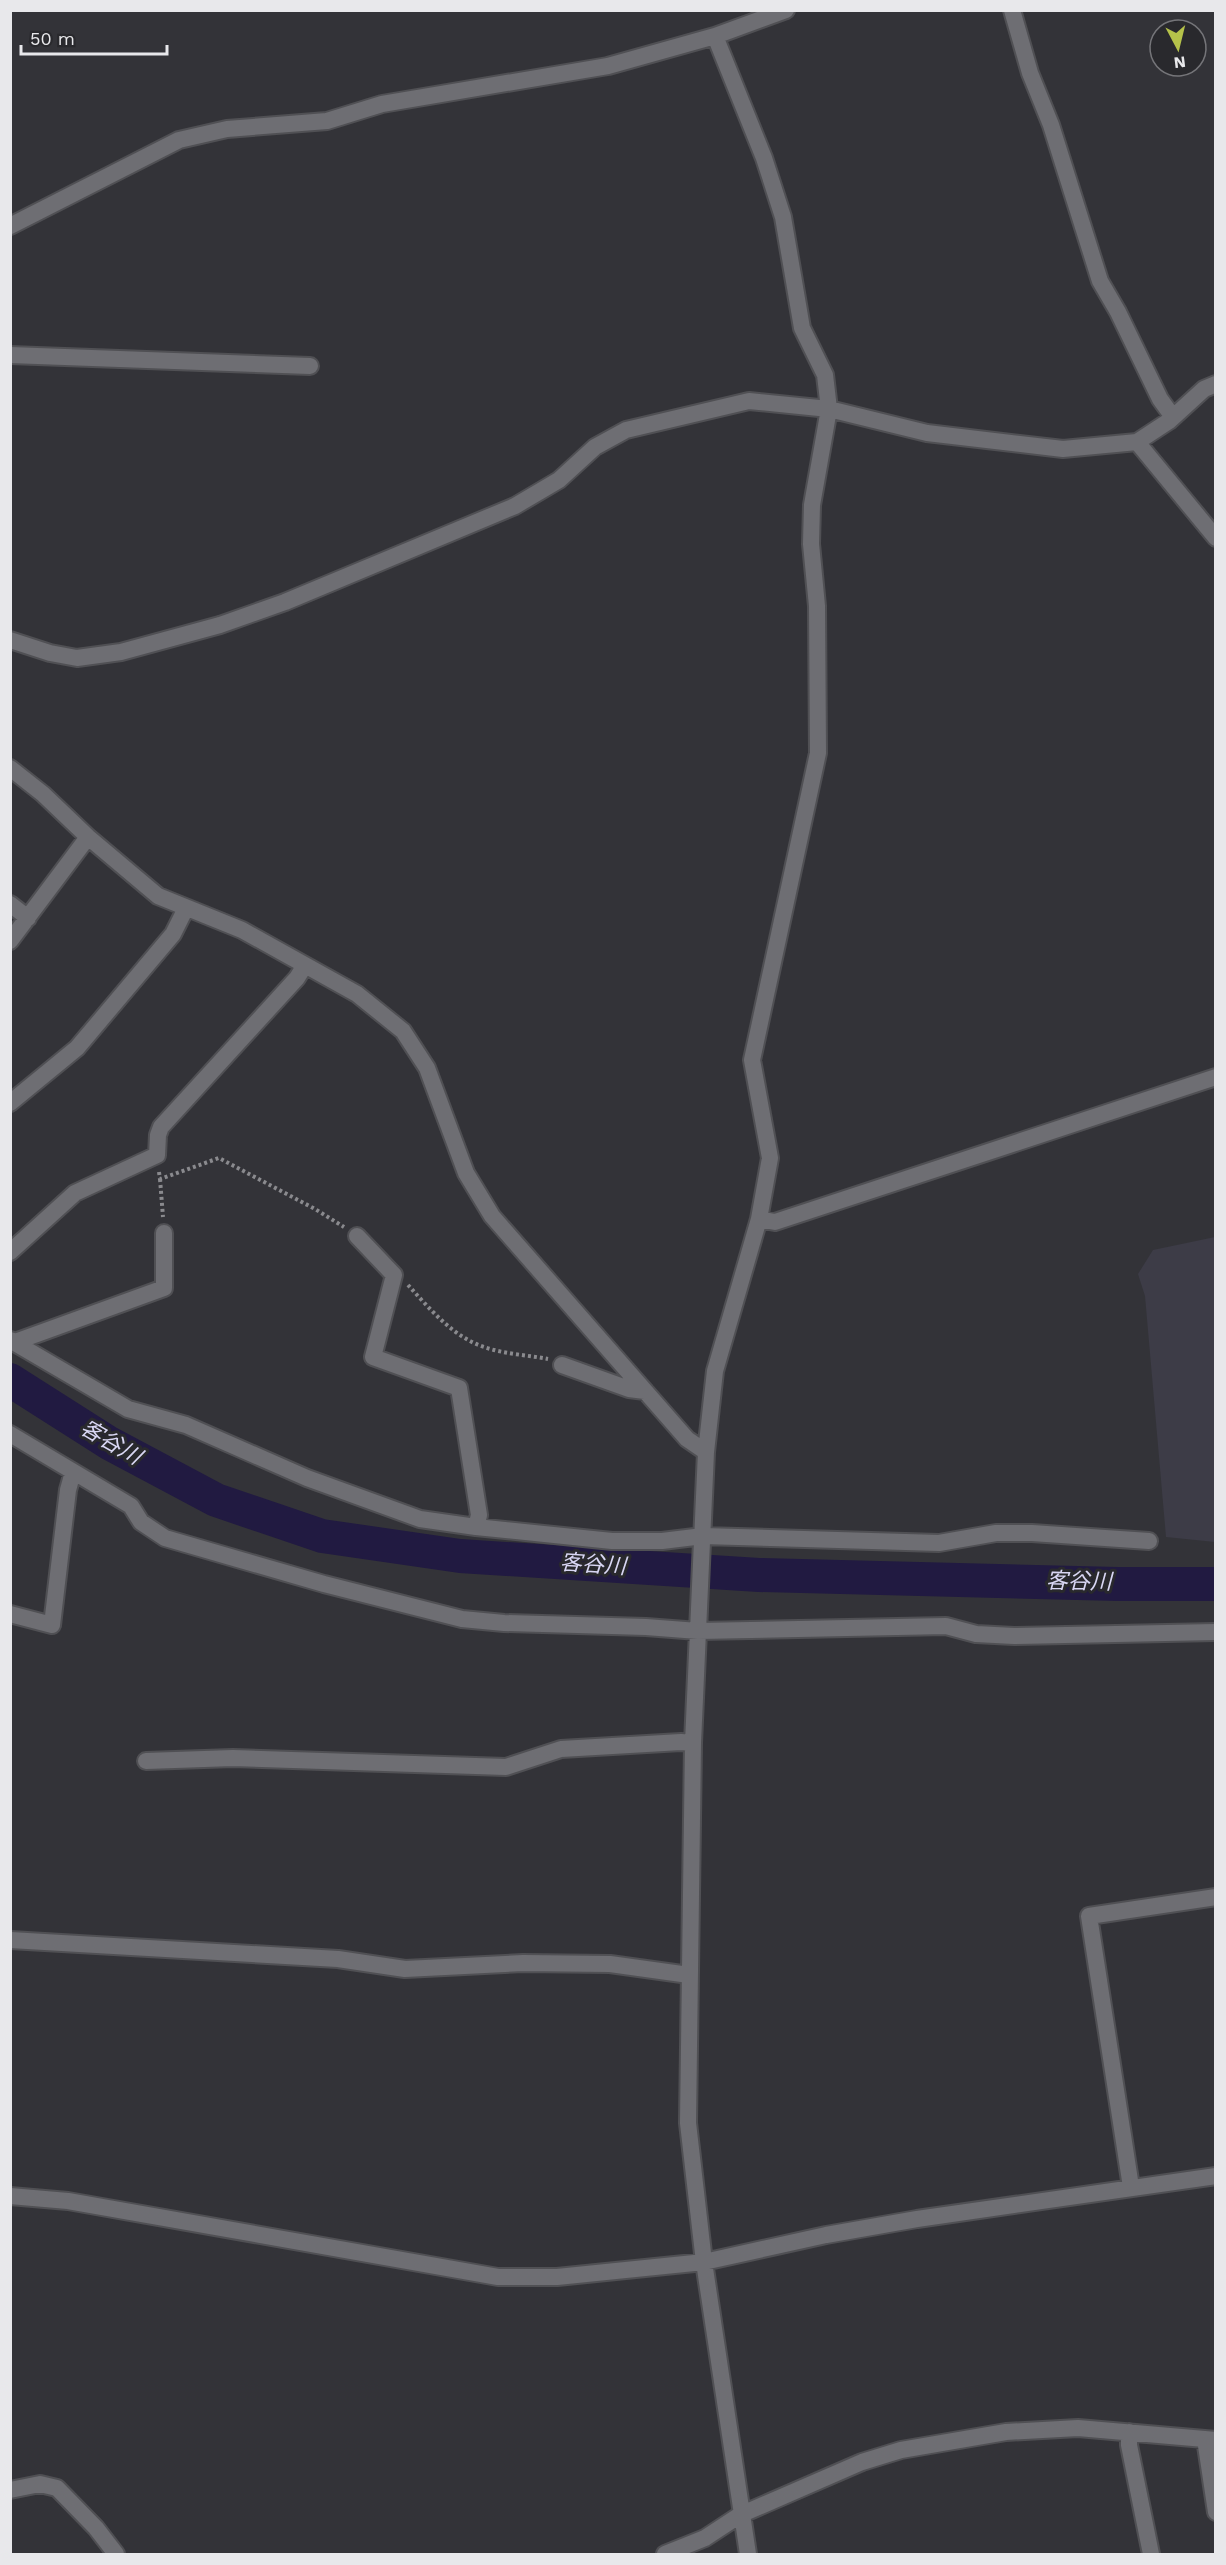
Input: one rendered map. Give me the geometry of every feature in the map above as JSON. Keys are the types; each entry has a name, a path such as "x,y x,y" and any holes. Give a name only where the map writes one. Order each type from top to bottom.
{"street":[{"path":"10,226 178,140 226,129 327,120 392,102 608,66 715,36 786,10"},
{"path":"1012,10 1030,73 1051,125 1100,281 1118,312 1160,399 1173,417"},
{"path":"715,36 764,158 783,216 802,328 825,375 829,409 812,505 812,544 817,606 818,753 752,1060 770,1158 759,1219 715,1371 705,1452 693,1743 688,2123 704,2262 740,2515 748,2554"},
{"path":"10,355 310,366"},
{"path":"10,640 50,653 77,658 121,652 164,641 285,602 515,506 559,480 595,447 626,430 749,401 829,409 927,433 1063,449 1137,442 1173,417 1204,389 1215,384"},
{"path":"1137,442 1215,538"},
{"path":"10,768 43,794 88,837 158,896 242,930 357,994 403,1031 427,1068 466,1173 492,1216 687,1439 705,1452"},
{"path":"10,941 88,837"},
{"path":"10,903 28,918"},
{"path":"10,1103 77,1048 173,934 186,908"},
{"path":"10,1252 75,1193 157,1155 158,1135 161,1127 297,978 305,965"},
{"path":"759,1219 775,1222 1215,1077"},
{"path":"13,1341 164,1288 164,1233"},
{"path":"357,1236 394,1275 373,1357 459,1388 479,1515 476,1527"},
{"path":"13,1341 128,1409 186,1425 307,1478 420,1519 476,1527 612,1540 939,1543 996,1533 1032,1533 1149,1541"},
{"path":"562,1365 629,1389 645,1391"},
{"path":"10,1434 131,1506 141,1522 165,1538 324,1584 462,1619 504,1623 646,1627 946,1626 976,1634 1014,1636 1215,1632"},
{"path":"10,1614 52,1625 68,1490 73,1472"},
{"path":"146,1761 233,1758 506,1767 561,1749 693,1743"},
{"path":"1131,2187 1089,1916 1215,1897"},
{"path":"10,1940 338,1959 405,1969 523,1963 610,1964 689,1975"},
{"path":"10,2196 68,2201 498,2277 557,2277 704,2262 894,2223 1215,2176"},
{"path":"665,2554 705,2538 740,2515 862,2462 901,2450 1006,2432 1078,2428 1210,2440 1215,2512"},
{"path":"1130,2432 1130,2445 1151,2554"},
{"path":"10,2490 40,2484 57,2488 96,2528 116,2554"}],"path":[{"path":"157,1155 164,1233"},
{"path":"160,1179 219,1158 315,1209 357,1236"},
{"path":"394,1275 399,1275 439,1317 463,1336 483,1347 557,1361 562,1365"}],"shaded area":[{"path":"1216,1237 1215,1542 1166,1537 1145,1296 1138,1274 1153,1250"}],"waterway":[{"name":"客谷川","path":"10,1380 109,1443 216,1500 322,1536 460,1556 759,1575 1118,1584 1216,1584"}]}
